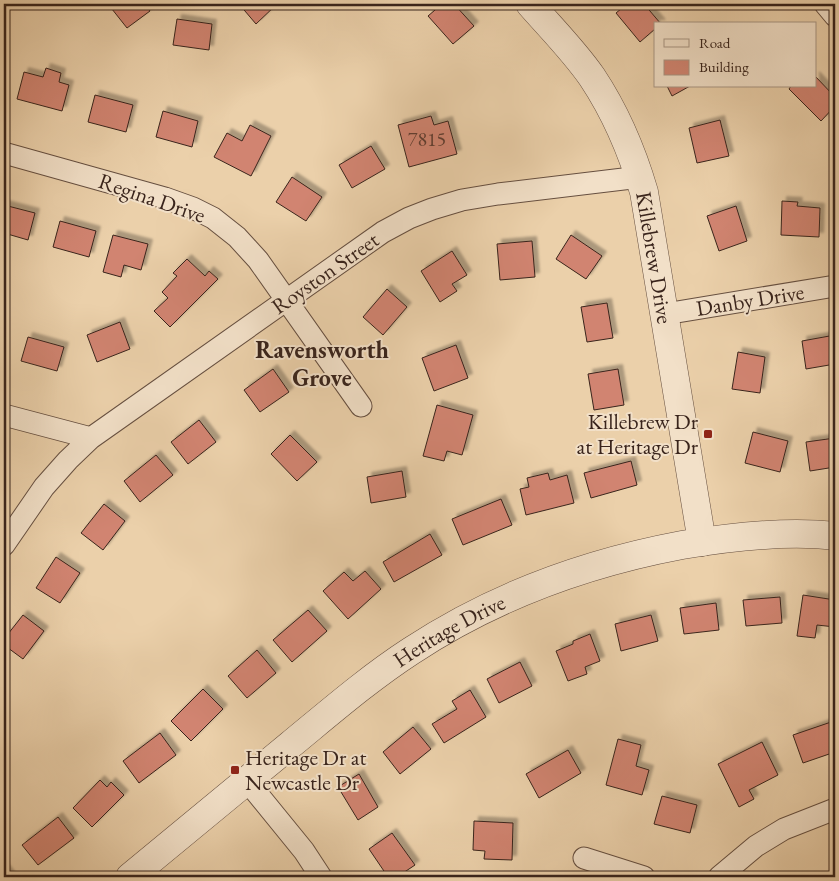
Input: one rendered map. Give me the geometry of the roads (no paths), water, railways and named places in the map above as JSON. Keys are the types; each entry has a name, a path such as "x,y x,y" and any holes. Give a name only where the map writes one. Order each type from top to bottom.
{"street":[{"name":"Killebrew Drive","path":"530,4 591,76 612,109 627,141 640,177 665,314 702,542"},
{"path":"825,4 835,16"},
{"name":"Regina Drive","path":"4,153 165,198 194,208 213,218 237,237 258,260 361,406"},
{"name":"Royston Street","path":"4,545 44,487 91,438 383,232 409,218 462,200 640,177"},
{"name":"Danby Drive","path":"665,314 835,286"},
{"path":"4,415 91,438"},
{"name":"Heritage Drive","path":"130,877 358,689 411,651 488,608 541,584 592,566 646,552 702,542 788,534 835,536"},
{"path":"247,781 304,852 321,877"},
{"path":"718,877 756,846 784,829 835,809"},
{"path":"584,858 644,877"}],"place":[{"name":"Killebrew Dr at Heritage Dr","path":"708,434"},
{"name":"Heritage Dr at Newcastle Dr","path":"235,770"}],"district":[{"name":"Ravensworth Grove","path":"322,363"}]}
